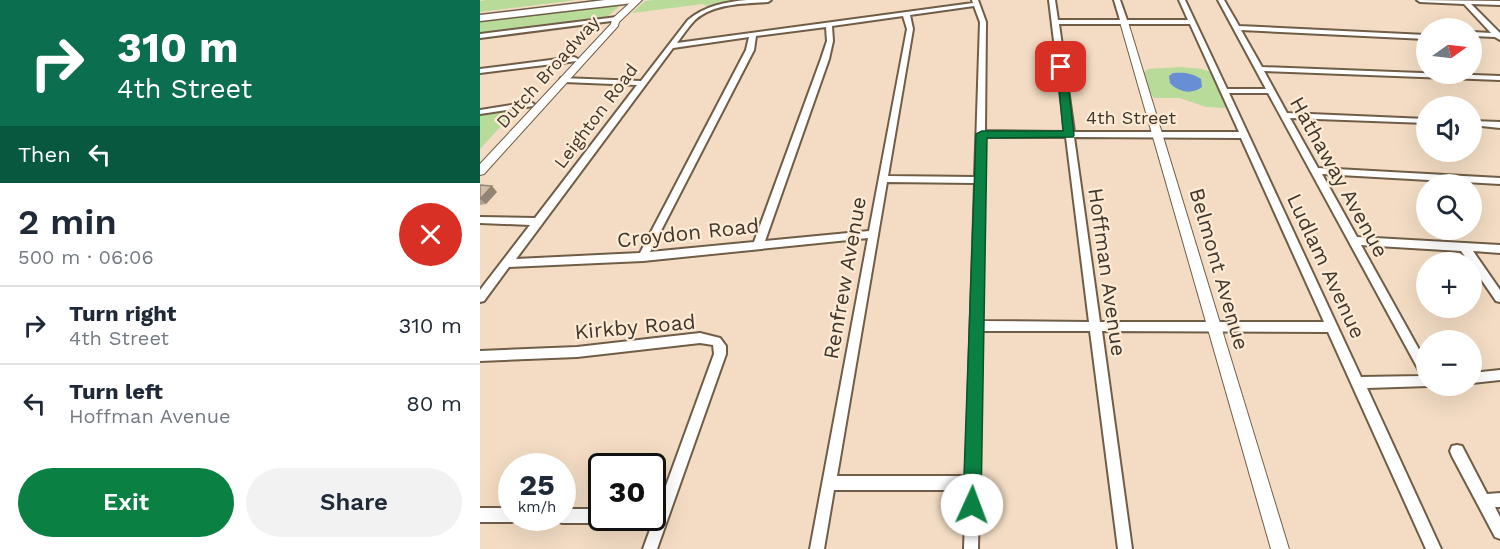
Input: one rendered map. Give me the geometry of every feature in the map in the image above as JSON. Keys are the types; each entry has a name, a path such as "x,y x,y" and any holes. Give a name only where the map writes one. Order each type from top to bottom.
{"highway":[{"path":"480,14 596,0"},
{"path":"480,18 633,0"}],"street":[{"name":"Dutch Broadway","path":"480,158 530,104 558,80 638,0"},
{"name":"Leighton Road","path":"480,297 690,21 700,12 720,6 768,0"},
{"name":"Hoffman Avenue","path":"1052,0 1125,549"},
{"name":"Belmont Avenue","path":"1117,0 1280,549"},
{"name":"Ludlam Avenue","path":"1182,0 1434,549"},
{"name":"Hathaway Avenue","path":"1221,0 1416,354"},
{"path":"1420,0 1500,3"},
{"path":"1464,1 1499,37"},
{"path":"670,46 906,14 976,2 983,22 982,134 971,549"},
{"name":"Renfrew Avenue","path":"817,549 910,28 906,14"},
{"path":"480,36 618,18"},
{"path":"1055,22 1192,22"},
{"path":"759,243 825,59 830,41 829,24"},
{"path":"1236,28 1416,35"},
{"path":"643,257 750,50 753,34"},
{"path":"1482,36 1499,37"},
{"path":"480,71 578,58"},
{"path":"1259,69 1500,78"},
{"name":"Dutch Broadway","path":"480,171 543,103 558,80"},
{"path":"558,80 642,82"},
{"path":"1224,91 1271,91"},
{"path":"480,112 543,103"},
{"path":"1284,115 1416,121"},
{"path":"1482,124 1500,125"},
{"name":"4th Street","path":"982,134 1245,135"},
{"path":"1316,171 1500,181"},
{"path":"882,179 980,180"},
{"path":"480,220 536,222"},
{"name":"Croydon Road","path":"507,263 643,257 759,243 872,234"},
{"path":"1354,241 1500,249"},
{"path":"1464,247 1500,298"},
{"path":"976,326 1332,327"},
{"name":"Kirkby Road","path":"480,357 577,352 700,338 716,341 720,346 720,354 666,493"},
{"path":"1482,377 1500,375"},
{"path":"1358,383 1416,381"},
{"path":"1457,451 1500,531"},
{"path":"829,483 973,483"},
{"path":"1484,501 1500,500"},
{"path":"480,515 498,515"},
{"name":"Kirkby Road","path":"650,549 654,531"}],"green space":[{"path":"578,0 480,12 480,1"},
{"path":"748,0 708,7 703,4 632,13 645,1"},
{"path":"623,3 607,17 480,33 480,21"},
{"path":"1181,67 1211,72 1229,105 1227,108 1206,107 1180,98 1154,98 1147,88 1143,73 1148,69"},
{"path":"516,110 480,149 480,115"}],"water":[{"path":"1173,73 1194,75 1201,79 1202,87 1190,92 1177,89 1170,83 1169,76"}],"building":[{"path":"480,185 492,186 480,199"}],"route":[{"path":"972,505 982,134 1069,135 1061,67"}]}
